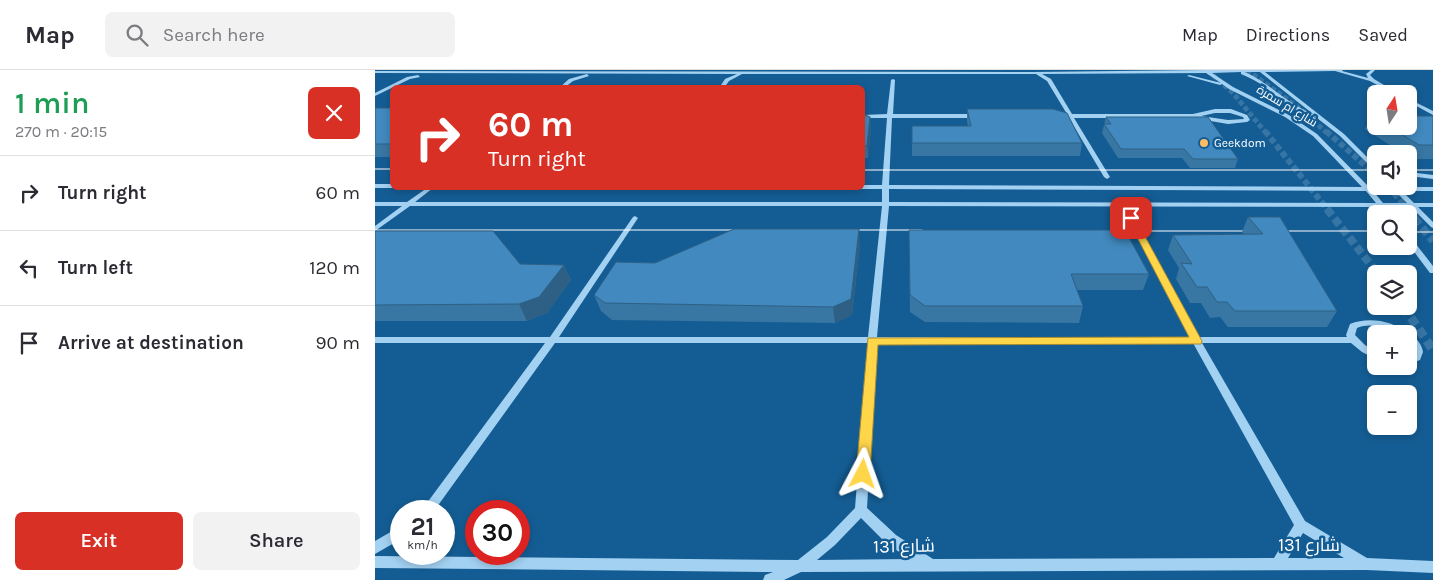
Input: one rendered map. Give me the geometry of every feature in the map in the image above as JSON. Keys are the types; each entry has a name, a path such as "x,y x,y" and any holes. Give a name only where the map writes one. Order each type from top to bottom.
{"street":[{"path":"637,72 647,70"},
{"path":"1068,73 1087,70"},
{"path":"1237,70 1260,81 1300,111 1324,120"},
{"name":"شارع ام سمرة","path":"1259,70 1282,82 1367,160"},
{"path":"1282,82 1297,70"},
{"path":"1331,70 1372,80 1381,85"},
{"path":"375,72 795,71 1068,73 1341,70"},
{"path":"1372,80 1368,73 1373,70"},
{"name":"شارع ام سمرة","path":"1208,71 1231,88 1287,116 1315,135 1367,187"},
{"path":"407,72 409,78"},
{"path":"395,85 409,78 436,72"},
{"path":"558,72 570,77 571,80"},
{"path":"565,85 571,80 607,72"},
{"path":"719,72 727,80"},
{"path":"723,85 727,80 748,72"},
{"path":"872,72 893,80 915,72"},
{"path":"1161,72 1205,79 1231,88"},
{"path":"1033,73 1049,80 1107,177"},
{"path":"1049,80 1060,73"},
{"path":"770,580 800,566 831,541 861,510 873,341 886,205 885,187 893,80"},
{"path":"375,95 390,88"},
{"path":"1417,104 1433,113"},
{"path":"1048,116 1193,116 1234,122 1244,121 1247,118 1236,112 1225,111 1193,116"},
{"path":"865,116 982,116"},
{"path":"1417,175 1433,177"},
{"path":"375,186 390,186"},
{"path":"865,187 1367,188"},
{"path":"1417,188 1433,188"},
{"path":"375,229 427,190"},
{"name":"شارع ام سمرة","path":"1374,195 1382,205"},
{"path":"1404,195 1415,205"},
{"path":"375,204 1367,205"},
{"path":"1417,205 1433,205"},
{"path":"1417,207 1433,226"},
{"path":"437,500 553,339 635,218"},
{"path":"1131,218 1197,341 1301,525 1367,564"},
{"path":"1417,251 1433,271"},
{"path":"1367,352 1353,340 1350,330 1353,326 1365,323 1383,325"},
{"path":"375,340 1353,340"},
{"path":"1417,347 1419,354 1417,358"},
{"path":"861,510 876,527 900,546 930,564"},
{"path":"1278,564 1301,525"},
{"path":"375,548 390,539"},
{"name":"شارع 131","path":"455,558 800,566 930,564 1367,564 1433,567"},
{"name":"شارع 131","path":"375,562 390,561"}],"building":[{"path":"375,108 390,108 390,144 375,144"},
{"path":"967,109 1053,109 1067,113 1082,143 912,143 912,126 971,126"},
{"path":"865,115 870,117 867,146 865,146"},
{"path":"1417,116 1433,116 1433,145 1419,145 1403,135 1417,135"},
{"path":"1106,117 1208,117 1238,159 1193,159 1184,149 1121,149 1104,124 1111,124"},
{"path":"1248,217 1280,217 1337,311 1235,311 1227,302 1217,302 1207,287 1197,287 1181,263 1192,264 1173,235 1263,234"},
{"path":"734,229 859,229 851,299 833,307 605,303 594,295 616,262 655,263"},
{"path":"909,230 1125,230 1149,274 1071,274 1083,306 925,306 910,295"},
{"path":"375,231 493,231 520,264 564,265 539,297 519,304 375,305"}],"tunnel":[{"path":"1207,70 1233,93 1266,133"},
{"path":"1247,70 1299,108 1327,133"},
{"path":"1265,131 1328,210"},
{"path":"1326,131 1367,167"},
{"path":"1396,195 1404,205"},
{"path":"1327,209 1371,265"},
{"path":"1417,221 1433,241"},
{"path":"1409,315 1433,350"}],"tram line":[{"path":"375,169 390,169"},
{"path":"865,170 1367,170"},
{"path":"1417,170 1433,170"},
{"path":"375,230 745,230"},
{"path":"845,230 922,230"},
{"path":"1112,231 1255,231"},
{"path":"1275,231 1367,231"},
{"path":"1417,232 1433,232"}],"place":[{"name":"Geekdom","path":"1204,143"}],"route":[{"path":"863,474 873,341 1197,341 1131,218"}]}
